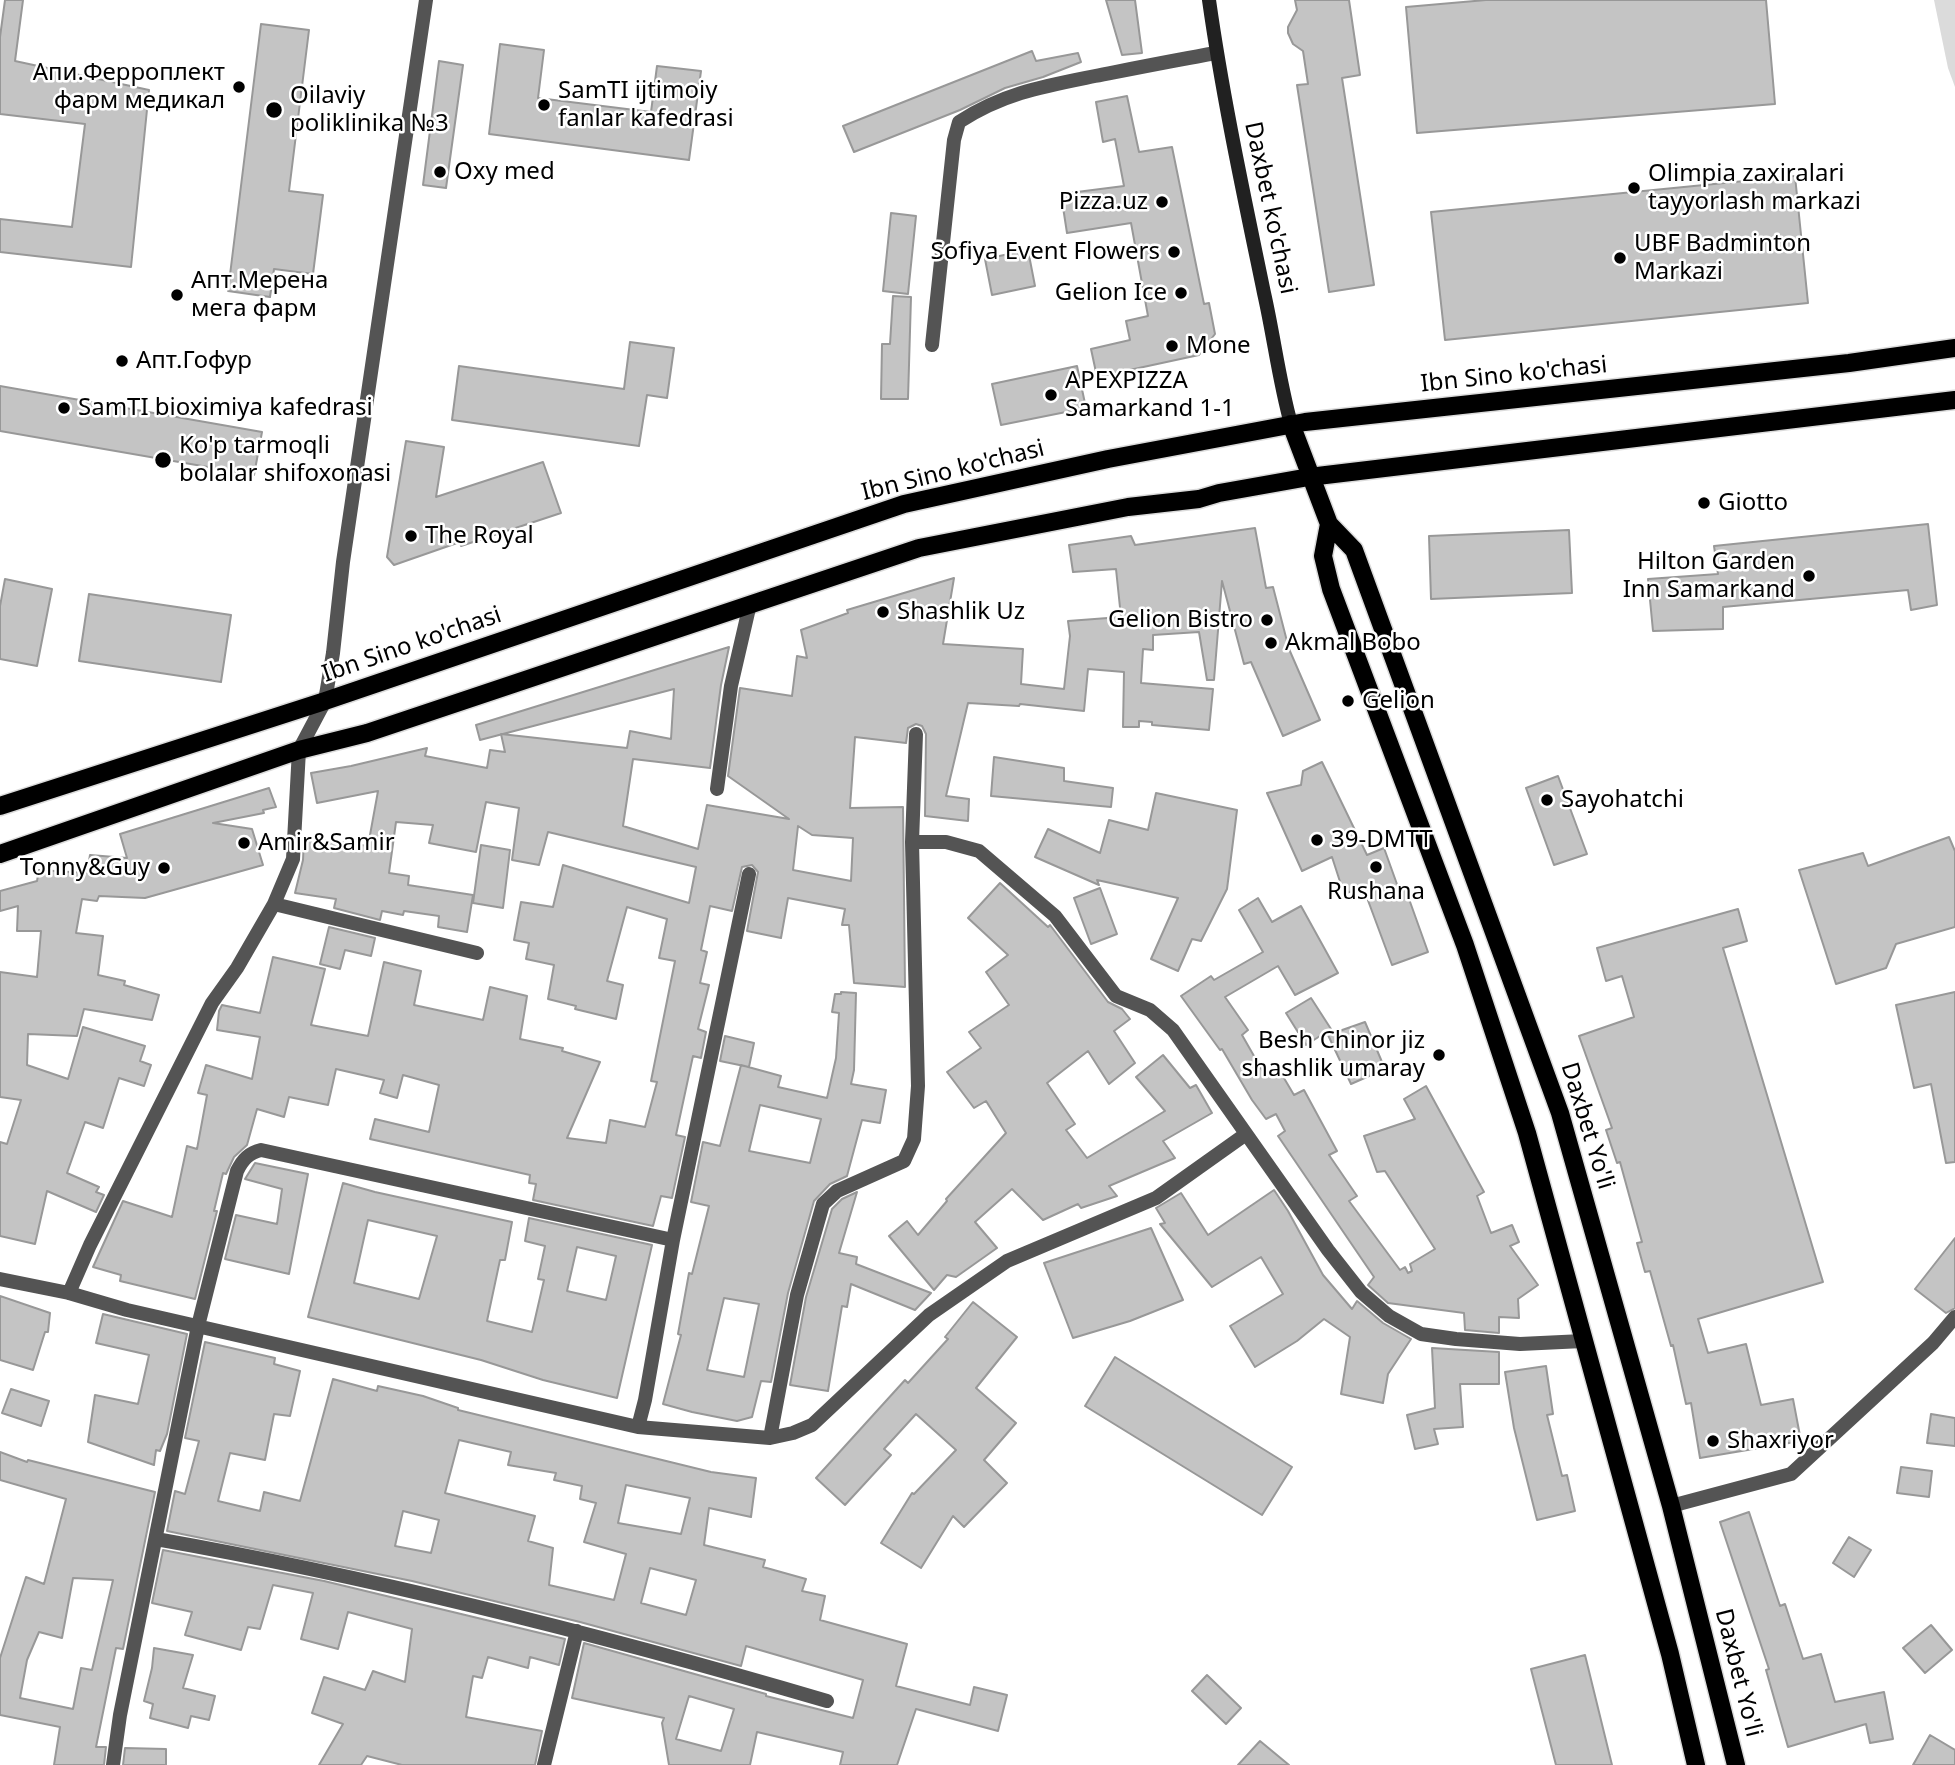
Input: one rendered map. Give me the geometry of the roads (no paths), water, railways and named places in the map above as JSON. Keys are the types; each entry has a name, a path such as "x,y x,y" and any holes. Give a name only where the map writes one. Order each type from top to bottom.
{"main road":[{"name":"Daxbet ko'chasi","path":"1209,0 1216,53 1270,318 1280,383 1291,424"},
{"name":"Ibn Sino ko'chasi","path":"0,806 325,701 904,504 1108,459 1291,424 1849,363 1955,348"},
{"path":"0,854 299,750 367,733 919,548 1128,507 1199,499 1309,477 1955,400"},
{"name":"Daxbet Yo'li","path":"1291,424 1329,524 1354,550 1560,1113 1671,1506 1736,1765"},
{"path":"1329,524 1323,556 1331,589 1470,958 1527,1133 1670,1654 1696,1765"}],"street":[{"path":"69,1293 90,1245 212,1003 237,968 274,904 293,859 299,750 325,701 426,0"},
{"path":"932,345 954,140 959,122 1007,96 1045,86 1216,53"},
{"path":"717,789 731,686 750,604"},
{"path":"770,1438 797,1295 823,1203 837,1191 904,1161 914,1139 918,1086 912,842 916,734"},
{"path":"912,842 946,842 979,851 1055,915 1116,996 1150,1010 1173,1030 1361,1292 1389,1316 1421,1334 1456,1339 1520,1344 1583,1341"},
{"path":"638,1426 673,1240 749,874"},
{"path":"274,904 477,953"},
{"path":"0,1279 638,1426 770,1438 812,1425 929,1315 1007,1261 1156,1198 1246,1134"},
{"path":"113,1765 120,1715 198,1326 237,1171 242,1161 251,1153 261,1150 673,1240"},
{"path":"1671,1506 1790,1474 1933,1343 1955,1317"},
{"path":"156,1539 253,1556 664,1653 827,1701"},
{"path":"544,1765 577,1632"}],"place":[{"name":"Апи.Ферроплект фарм медикал","path":"239,87"},
{"name":"SamTI ijtimoiy fanlar kafedrasi","path":"544,105"},
{"name":"Oilaviy poliklinika №3","path":"274,110"},
{"name":"Oxy med","path":"440,172"},
{"name":"Olimpia zaxiralari tayyorlash markazi","path":"1634,188"},
{"name":"Pizza.uz","path":"1162,202"},
{"name":"Sofiya Event Flowers","path":"1174,252"},
{"name":"UBF Badminton Markazi","path":"1620,258"},
{"name":"Gelion Ice","path":"1181,293"},
{"name":"Апт.Мерена мега фарм","path":"177,295"},
{"name":"Mone","path":"1172,346"},
{"name":"Апт.Гофур","path":"122,361"},
{"name":"APEXPIZZA Samarkand 1-1","path":"1051,395"},
{"name":"SamTI bioximiya kafedrasi","path":"64,408"},
{"name":"Ko'p tarmoqli bolalar shifoxonasi","path":"163,460"},
{"name":"Giotto","path":"1704,503"},
{"name":"The Royal","path":"411,536"},
{"name":"Hilton Garden Inn Samarkand","path":"1809,576"},
{"name":"Shashlik Uz","path":"883,612"},
{"name":"Gelion Bistro","path":"1267,620"},
{"name":"Akmal Bobo","path":"1271,643"},
{"name":"Gelion","path":"1348,701"},
{"name":"Sayohatchi","path":"1547,800"},
{"name":"39-DMTT","path":"1317,840"},
{"name":"Amir&Samir","path":"244,843"},
{"name":"Rushana","path":"1376,867"},
{"name":"Tonny&Guy","path":"164,868"},
{"name":"Besh Chinor jiz shashlik umaray","path":"1439,1055"},
{"name":"Shaxriyor","path":"1713,1441"}]}
